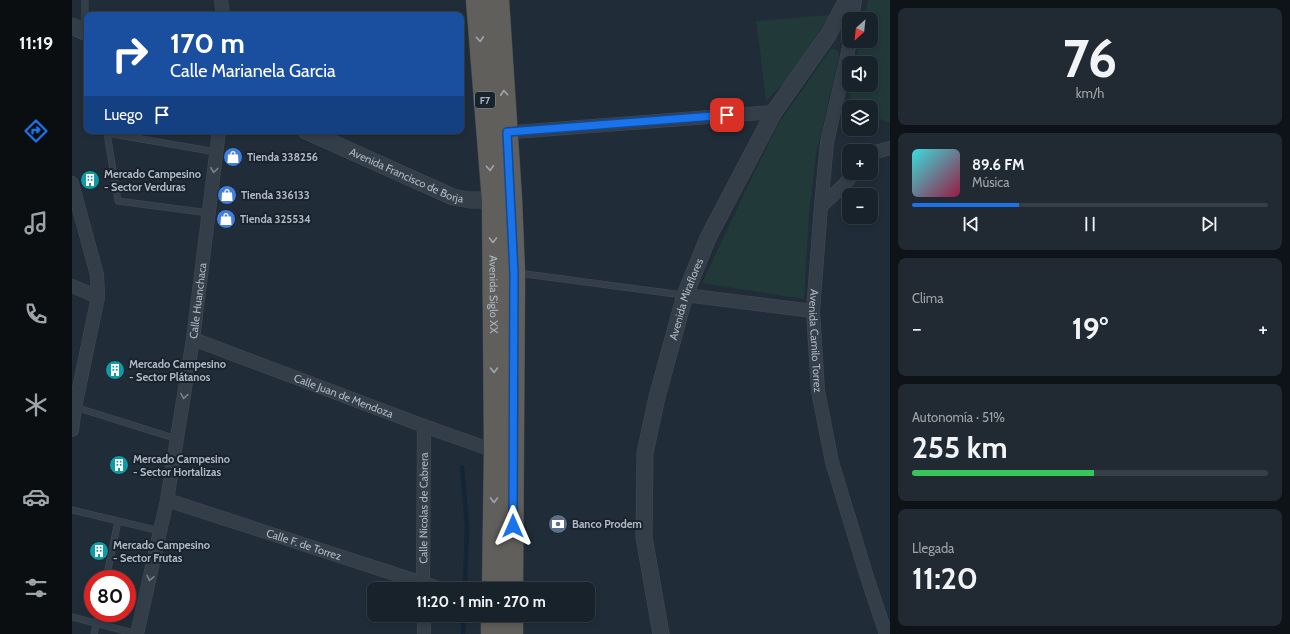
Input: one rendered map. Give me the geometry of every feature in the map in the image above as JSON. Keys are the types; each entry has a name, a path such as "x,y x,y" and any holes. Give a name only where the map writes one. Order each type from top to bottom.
{"highway":[{"name":"Avenida Siglo XX","path":"477,0 497,133 502,200 514,273 512,582"},
{"name":"Avenida Siglo XX","path":"497,133 498,0"},
{"name":"Avenida Siglo XX","path":"492,582 502,200"},
{"path":"492,622 492,634"},
{"path":"512,622 512,634"}],"street":[{"path":"221,0 223,12"},
{"name":"Avenida Miraflores","path":"661,634 644,537 645,453 657,397 685,295 708,238 774,112 828,35 847,0"},
{"path":"853,12 855,0"},
{"name":"Avenida Camilo Torrez","path":"849,48 826,142 813,311 818,391 832,462 886,634"},
{"path":"497,133 774,112"},
{"name":"Calle Huanchaca","path":"137,634 167,500 194,339 218,134"},
{"name":"Avenida Francisco de Borja","path":"313,134 453,197 470,200 502,200"},
{"path":"878,151 890,148"},
{"path":"821,206 848,180"},
{"path":"72,183 97,275 98,297 75,407 72,430"},
{"path":"72,286 98,297"},
{"path":"685,295 813,311"},
{"name":"Calle Juan de Mendoza","path":"194,339 424,426 495,451"},
{"name":"Calle Nicolas de Cabrera","path":"423,582 424,426"},
{"name":"Calle F. de Torrez","path":"167,500 411,582"},
{"path":"424,622 424,634"}],"lane":[{"path":"81,30 85,0"},
{"path":"107,134 118,201 209,213"},
{"path":"113,134 216,152"},
{"path":"514,273 685,295"},
{"path":"75,407 177,439"},
{"path":"72,510 160,531"},
{"path":"108,570 118,521"},
{"path":"72,617 137,634"},
{"path":"94,634 96,623"}],"green space":[{"path":"868,0 890,0 890,123 878,118 878,100 852,100 851,92 878,92 878,56 857,56 859,48 878,48 878,12 865,12"},
{"path":"829,15 793,74 766,101 756,21"},
{"path":"831,49 838,51 839,56 816,154 809,214 804,299 702,283 779,123"}],"waterway":[{"path":"462,467 467,526 465,582"},
{"path":"463,634 464,622"}],"place":[{"name":"Tienda 338256","path":"233,157"},
{"name":"Mercado Campesino - Sector Verduras","path":"90,180"},
{"name":"Tienda 336133","path":"227,195"},
{"name":"Tienda 325534","path":"226,219"},
{"name":"Mercado Campesino - Sector Plátanos","path":"115,370"},
{"name":"Mercado Campesino - Sector Hortalizas","path":"119,465"},
{"name":"Banco Prodem","path":"558,524"},
{"name":"Mercado Campesino - Sector Frutas","path":"99,551"}],"route":[{"path":"513,526 514,273 507,132 727,115"}]}
